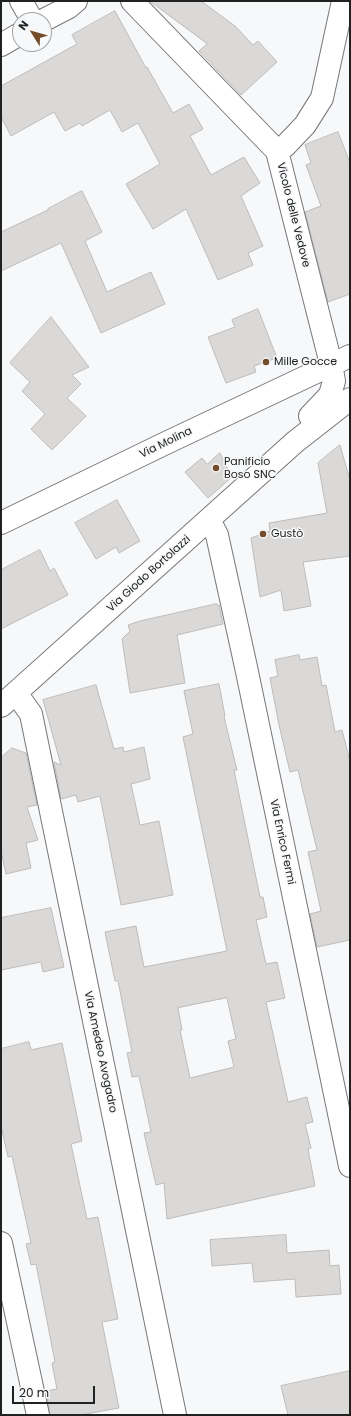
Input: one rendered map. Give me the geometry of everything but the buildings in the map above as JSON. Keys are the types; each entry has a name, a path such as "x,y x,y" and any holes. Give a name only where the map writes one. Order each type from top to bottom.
{"street":[{"path":"21,1 27,12"},
{"path":"52,16 69,7 76,1"},
{"name":"Vicolo delle Vedove","path":"132,1 277,150 340,360"},
{"path":"277,150 285,146 305,125 322,98 343,1"},
{"path":"1,45 12,39"},
{"name":"Via Giodo Bortolazzi","path":"295,442 308,418 330,395 340,360"},
{"name":"Via Molina","path":"1,523 340,360"},
{"name":"Via Giodo Bortolazzi","path":"9,700 295,442 350,399"},
{"name":"Via Enrico Fermi","path":"210,520 217,535 246,667 350,1166"},
{"name":"Via Amedeo Avogadro","path":"9,700 31,714 175,1415"},
{"path":"1,1243 38,1415"}],"place":[{"name":"Mille Gocce","path":"266,362"},
{"name":"Panificio Boso SNC","path":"216,468"},
{"name":"Gustò","path":"263,534"}]}
